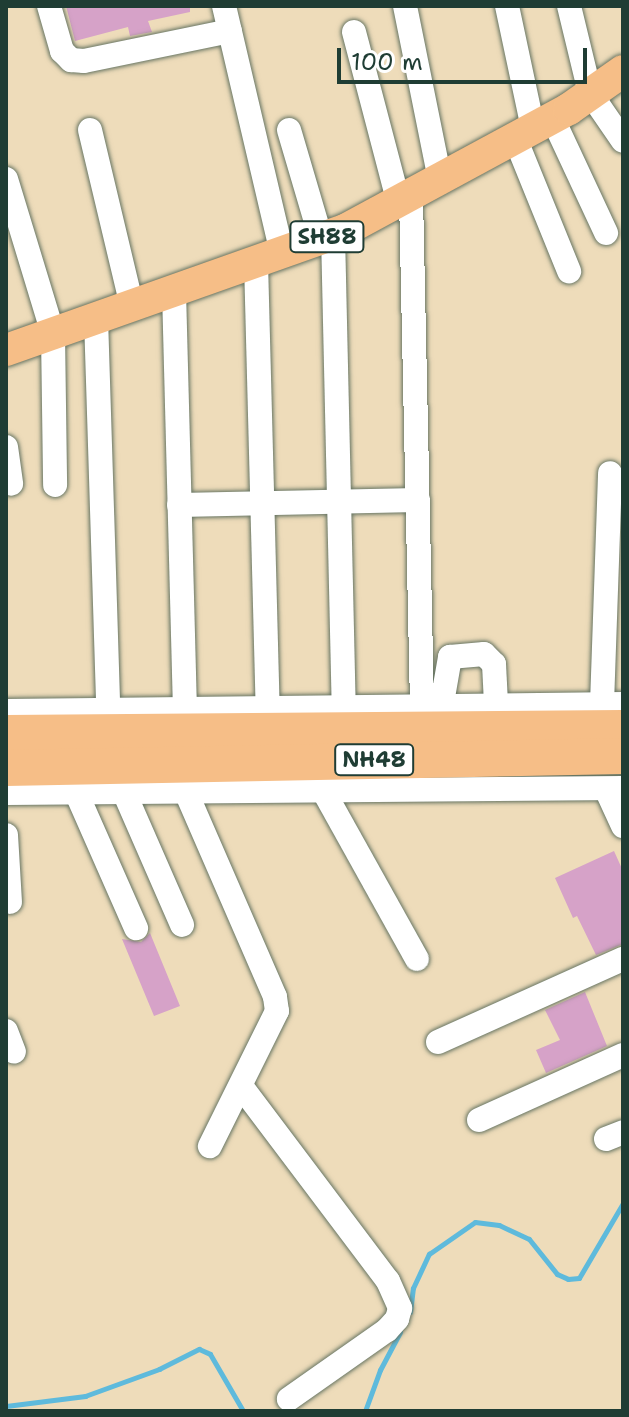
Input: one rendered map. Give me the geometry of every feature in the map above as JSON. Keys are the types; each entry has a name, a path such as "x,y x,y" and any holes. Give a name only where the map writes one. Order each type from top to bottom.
{"highway":[{"path":"103,710 173,720"},
{"name":"NH48","path":"6,733 173,720 616,712"},
{"name":"NH48","path":"6,768 623,756"},
{"path":"63,792 155,766"}],"main road":[{"name":"SH88","path":"6,350 327,236 405,200 534,128 623,71"}],"street":[{"path":"49,6 62,51 71,60 84,61 230,31"},
{"path":"224,6 269,257 262,503 268,708"},
{"path":"405,6 440,180"},
{"path":"507,6 569,271"},
{"path":"569,6 590,93 623,141"},
{"path":"354,32 405,200 418,500 432,705"},
{"path":"534,128 606,233"},
{"path":"90,130 132,306"},
{"path":"289,130 327,236 344,707"},
{"path":"6,179 53,334 55,485"},
{"path":"174,291 179,505 173,720 268,708 432,705 496,704 616,712 610,473"},
{"path":"6,711 103,710 96,318"},
{"path":"6,447 11,484"},
{"path":"179,505 418,500"},
{"path":"432,705 450,657 484,654 494,664 496,704"},
{"path":"6,793 615,789 623,826"},
{"path":"63,792 136,928"},
{"path":"124,792 182,925"},
{"path":"186,792 275,997 277,1011 274,1023 210,1146"},
{"path":"324,792 417,959"},
{"path":"6,835 10,902"},
{"path":"438,1042 623,959"},
{"path":"479,1120 623,1055"},
{"path":"241,1086 388,1281 400,1308 397,1319 387,1330 289,1399"}],"building":[{"path":"66,6 190,6 190,12 148,21 152,32 130,36 128,27 75,41"},
{"path":"614,851 623,871 623,944 596,955 577,916 573,918 555,878"},
{"path":"150,933 180,1006 154,1016 122,939 141,942"},
{"path":"585,992 607,1046 546,1073 536,1050 560,1040 545,1010"}],"waterway":[{"path":"410,1312 413,1288 429,1254 475,1222 499,1225 529,1239 557,1274 568,1279 579,1278 623,1203"},
{"path":"365,1411 380,1370 400,1332"},
{"path":"6,1406 85,1396 159,1369 199,1349 210,1354 243,1411"}]}
